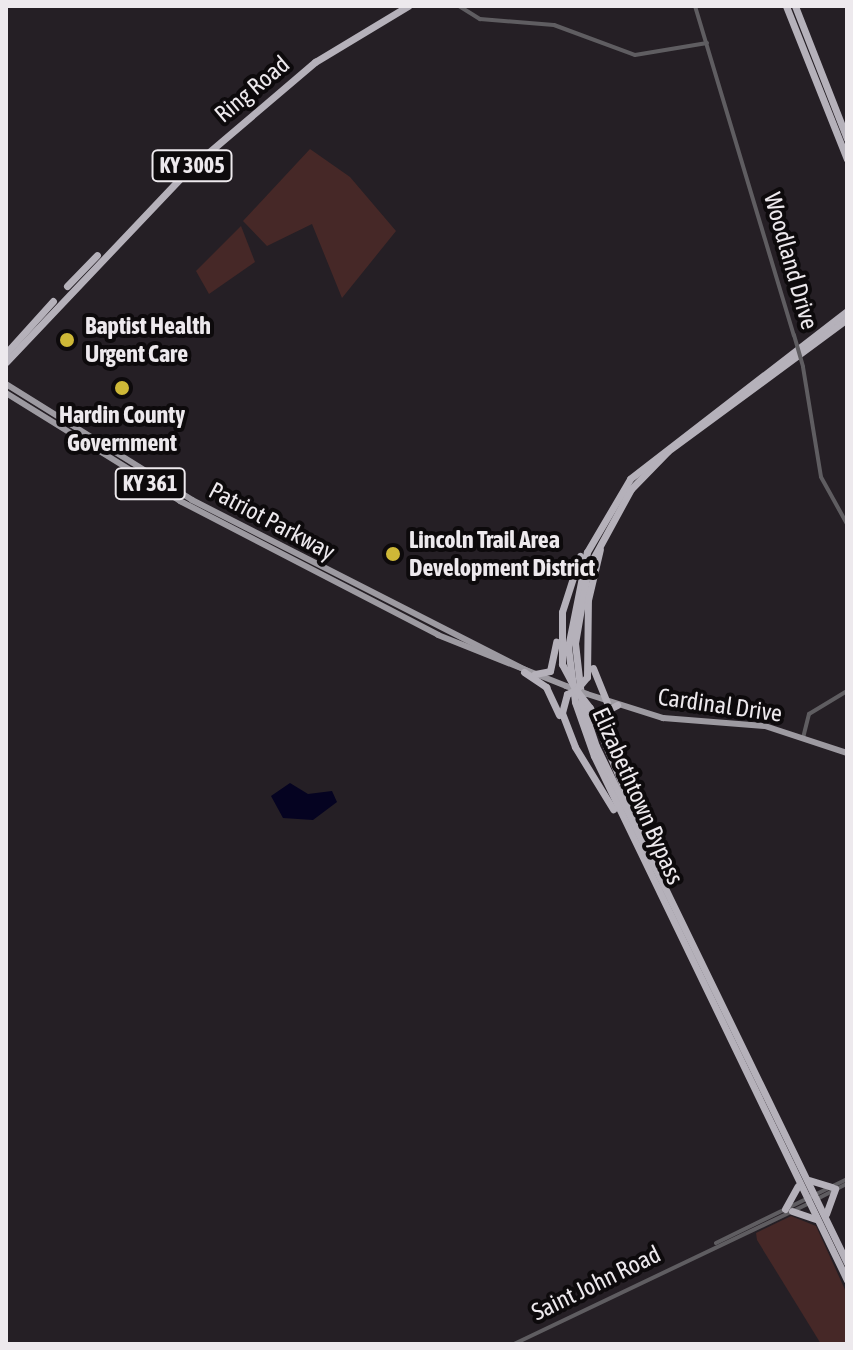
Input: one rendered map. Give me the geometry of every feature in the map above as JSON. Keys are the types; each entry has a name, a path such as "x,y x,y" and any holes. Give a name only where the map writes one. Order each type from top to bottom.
{"highway":[{"name":"Ring Road","path":"6,353 200,153 322,51 398,6"},
{"name":"Ring Road","path":"6,362 188,170 323,56 408,6"},
{"path":"791,6 846,152"},
{"path":"820,81 847,139"},
{"name":"Elizabethtown Bypass","path":"847,311 659,451 606,513 574,593 569,669 585,737 656,887 812,1199 847,1280"},
{"name":"Elizabethtown Bypass","path":"799,1174 593,738 576,668 580,597 607,524 668,451 847,319"},
{"path":"606,513 582,551 562,612 553,664 530,673 549,691 575,747 656,887"},
{"path":"575,747 562,713 567,690 576,690 587,677 591,577 607,524"},
{"path":"562,612 562,664 608,744 657,871"},
{"path":"589,642 595,685 607,702"},
{"path":"608,744 604,712 617,705"},
{"path":"799,1174 815,1185 834,1188 825,1205 826,1229"},
{"path":"799,1174 798,1197 789,1210 811,1214 826,1229"},
{"name":"Elizabethtown Bypass","path":"826,1229 847,1263"}],"main road":[{"name":"Patriot Parkway","path":"6,384 192,500 530,673"},
{"name":"Patriot Parkway","path":"6,393 180,501 567,690"},
{"name":"Cardinal Drive","path":"576,690 617,705 697,721 765,726 847,753"}],"street":[{"path":"459,6 480,19 554,25 639,56 707,43"},
{"name":"Woodland Drive","path":"695,6 803,367 821,477 847,524"},
{"path":"803,738 809,714 847,691"},
{"name":"Saint John Road","path":"514,1344 847,1182"}],"shaded area":[{"path":"310,149 350,177 396,231 342,298 312,224 267,246 243,221"},
{"path":"241,226 255,262 209,294 196,271"},
{"path":"791,1216 816,1226 847,1294 847,1344 821,1344 757,1240 756,1233"}],"water":[{"path":"290,783 308,794 332,791 337,802 313,820 283,818 271,796"}],"place":[{"name":"Baptist Health Urgent Care","path":"67,340"},
{"name":"Hardin County Government","path":"122,388"},
{"name":"Lincoln Trail Area Development District","path":"393,554"}]}
